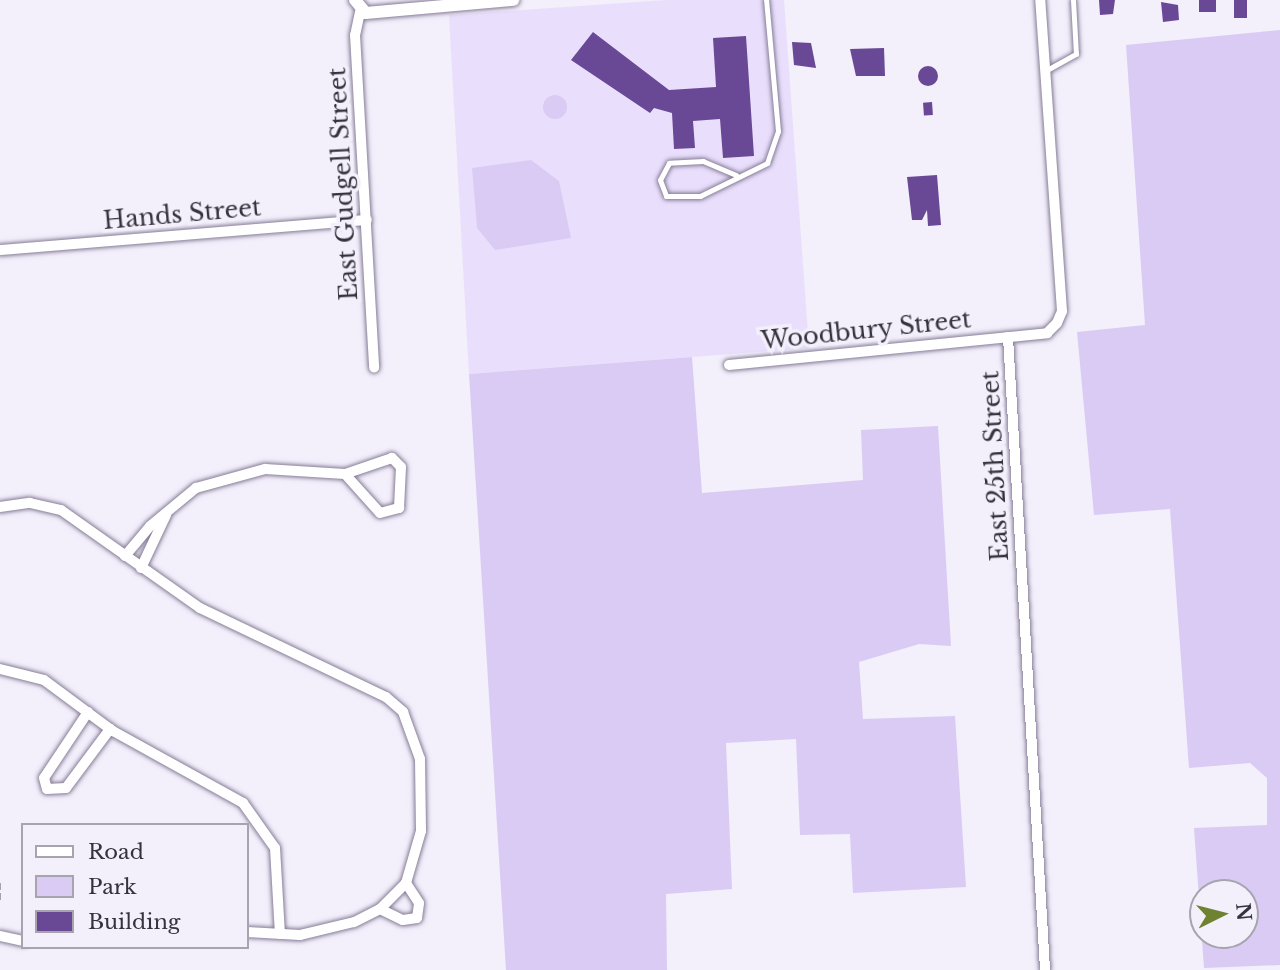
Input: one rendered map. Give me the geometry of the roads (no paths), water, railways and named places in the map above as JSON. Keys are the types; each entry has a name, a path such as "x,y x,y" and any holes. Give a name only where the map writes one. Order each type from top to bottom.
{"street":[{"path":"357,6 513,0"},
{"name":"East 25th Street","path":"1040,0 1062,311 1047,333 1009,337 1045,970"},
{"name":"East Gudgell Street","path":"357,6 355,35 374,367"},
{"name":"Hands Street","path":"0,250 367,220"},
{"name":"Woodbury Street","path":"729,365 1009,337"},
{"path":"125,556 166,514 211,480 265,469 345,474 392,458 401,467 399,508 380,513 345,474"},
{"path":"0,507 30,503 61,510 200,608 386,697 402,712 415,733 420,771 421,831 406,883 380,909 354,922 280,934 248,932"},
{"path":"141,568 166,514"},
{"path":"0,669 44,680 110,729 243,803 267,830 279,867 280,934"},
{"path":"88,712 44,778 47,789 66,788 110,729"},
{"path":"380,909 403,920 417,918 419,903 406,883"},
{"path":"0,936 21,941"}],"lane":[{"path":"736,175 703,161 669,163 660,180 666,196 699,196 736,175 767,163 776,148 766,0"},
{"path":"1045,71 1076,54 1073,0"}]}
